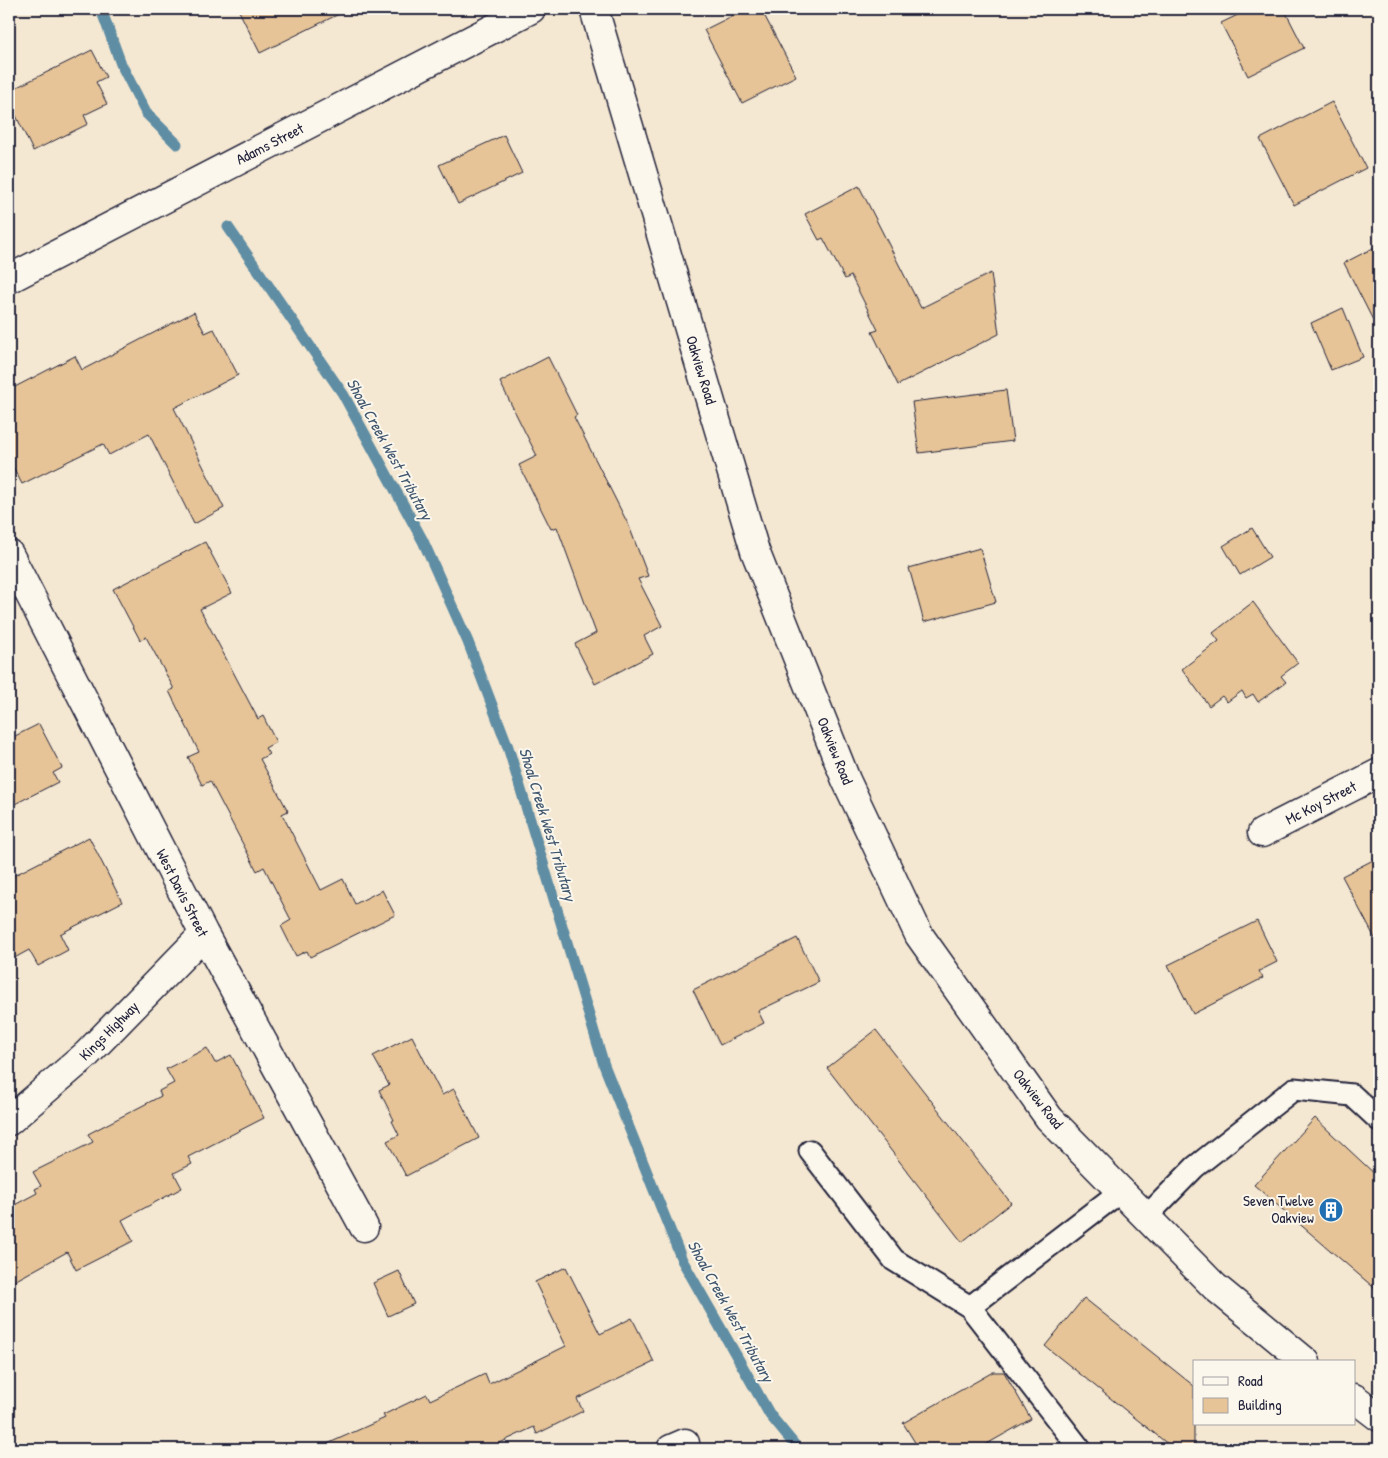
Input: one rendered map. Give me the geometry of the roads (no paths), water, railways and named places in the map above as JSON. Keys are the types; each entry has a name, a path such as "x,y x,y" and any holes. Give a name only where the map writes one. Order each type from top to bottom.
{"street":[{"name":"Adams Street","path":"9,279 531,9"},
{"name":"Oakview Road","path":"594,9 755,551 846,780 920,935 1049,1118 1216,1287 1304,1360"},
{"name":"West Davis Street","path":"9,554 204,934 364,1227"},
{"name":"Mc Koy Street","path":"1262,832 1379,773"},
{"name":"Kings Highway","path":"9,1121 86,1055 204,934"},
{"path":"1356,1400 1379,1417"}],"lane":[{"path":"1146,1217 1195,1166 1294,1089 1352,1096 1379,1120"},
{"path":"810,1151 894,1260 970,1307 1080,1449"},
{"path":"970,1307 1121,1191"}],"waterway":[{"name":"Shoal Creek West Tributary","path":"101,9 121,64 146,113 177,144"},
{"name":"Shoal Creek West Tributary","path":"228,227 343,394 423,541 468,642 508,747 604,1065 682,1260 770,1415 798,1449"}],"place":[{"name":"Seven Twelve Oakview","path":"1331,1210"}]}
